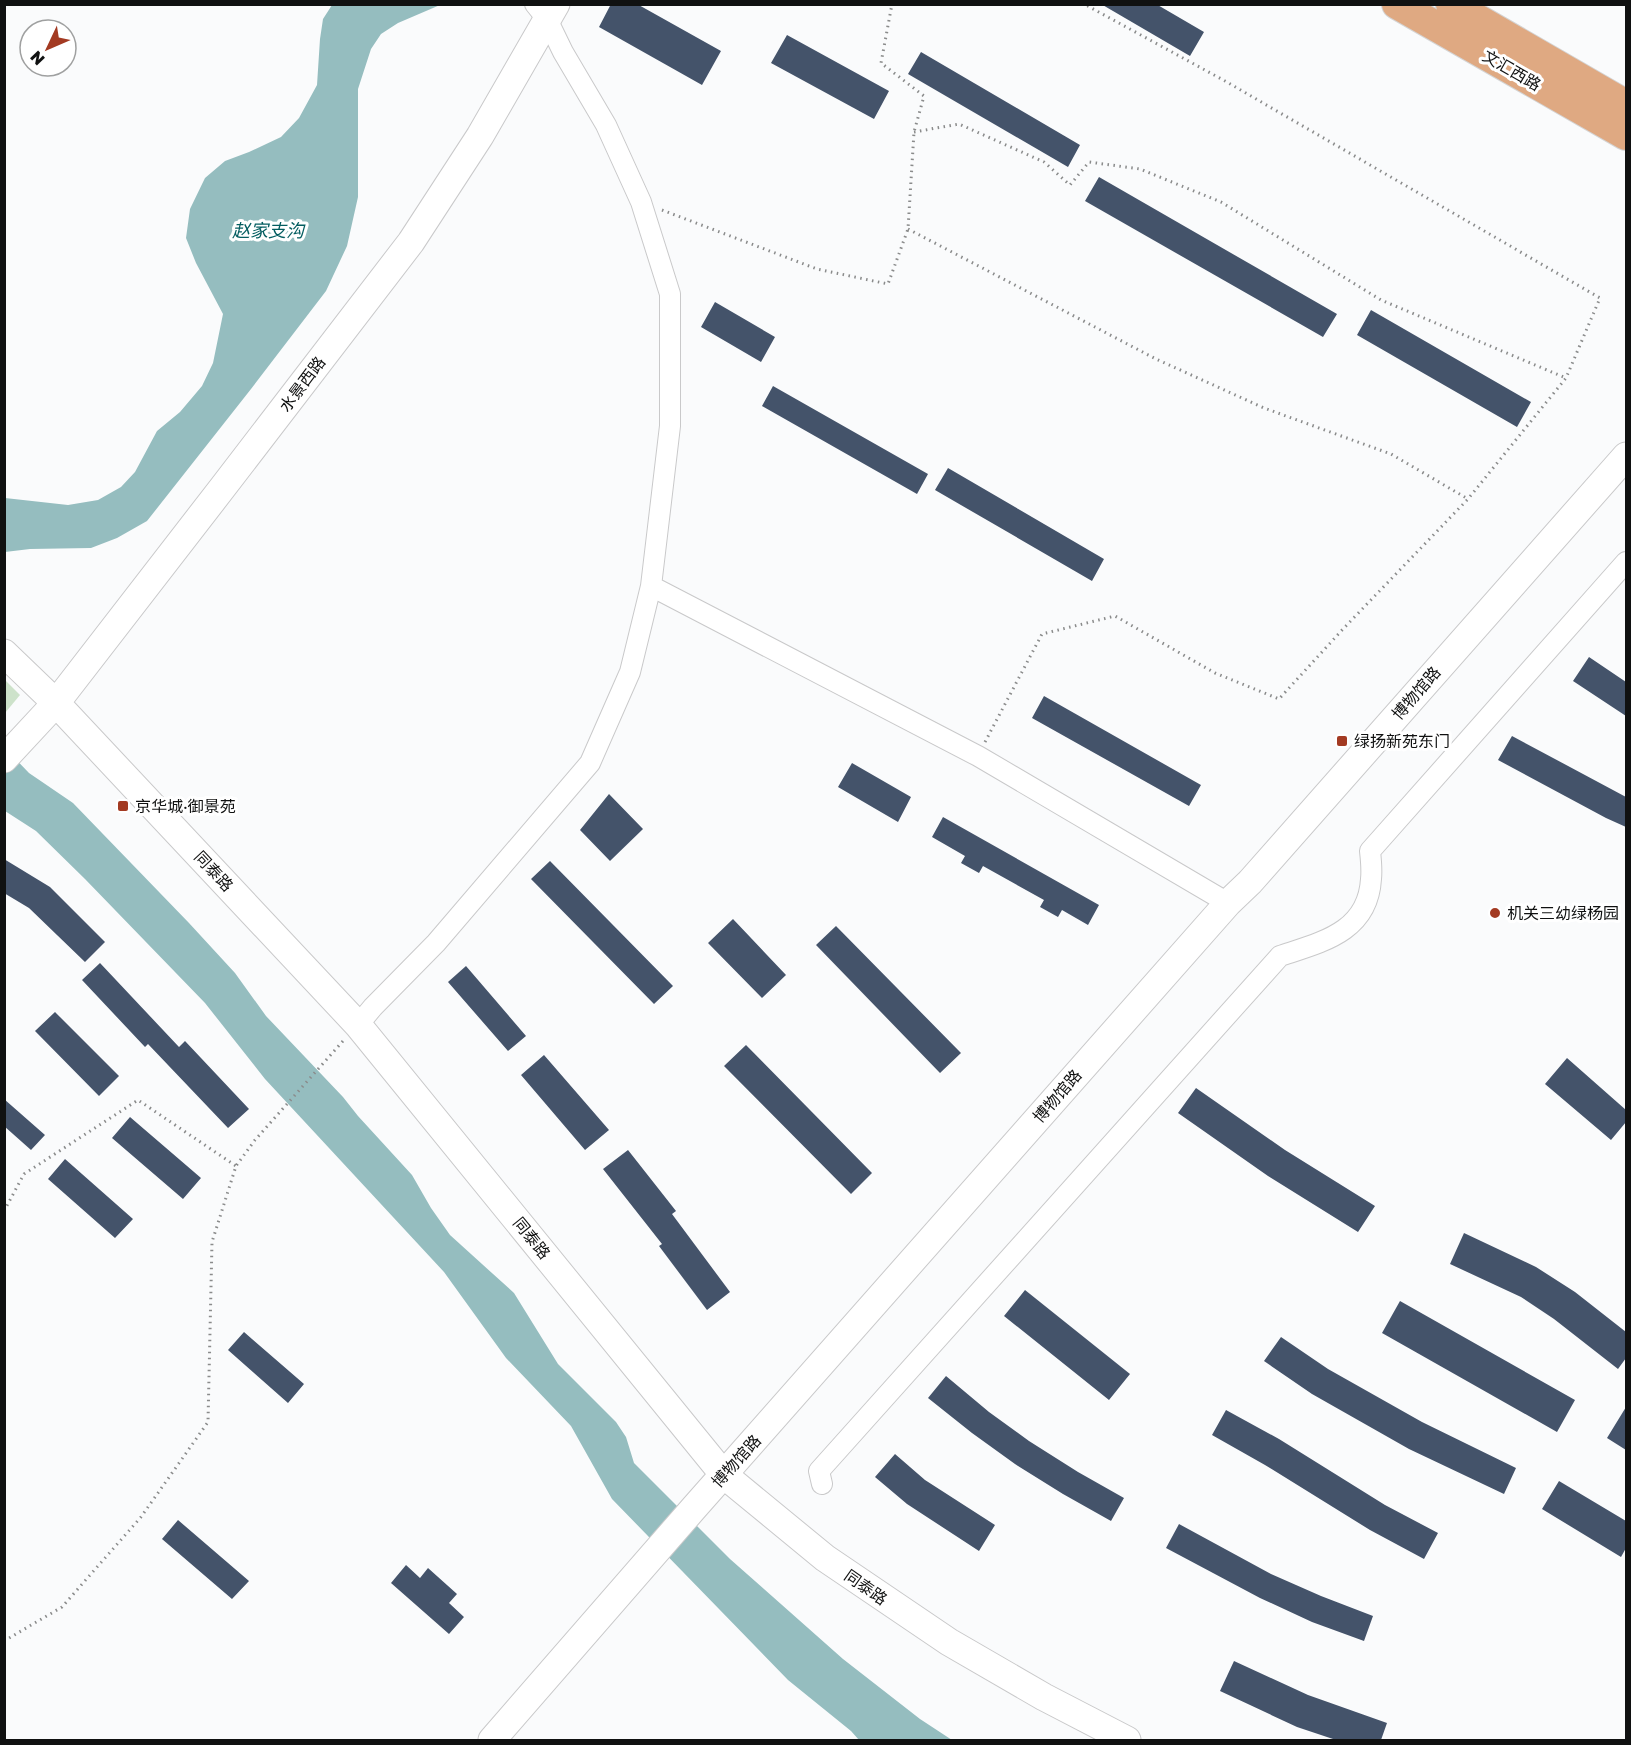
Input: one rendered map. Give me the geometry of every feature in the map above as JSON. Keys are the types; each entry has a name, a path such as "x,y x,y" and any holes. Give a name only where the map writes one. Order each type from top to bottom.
{"main road":[{"name":"文汇西路","path":"1397,4 1626,135"},
{"name":"文汇西路","path":"1451,4 1626,105"}],"street":[{"path":"358,1025 372,1007 436,943 590,763 630,672 651,586 670,426 670,294 641,202 606,125 563,52 546,9"},
{"name":"水景西路","path":"12,751 56,703 411,242 480,136 546,9"},
{"name":"博物馆路","path":"492,1740 1227,903 1250,882 1626,456"},
{"path":"822,1484 819,1470 1280,956 1331,939 1352,924 1366,904 1371,880 1370,851 1626,562"},
{"path":"651,586 978,756 1227,903"},
{"name":"同泰路","path":"4,653 56,703 358,1025 724,1475 825,1558 940,1636 1044,1697 1127,1740"}],"path":[{"path":"641,202 818,269 888,284 908,229 914,132 924,96 881,63 892,4"},
{"path":"978,756 1042,634 1115,616 1215,673 1279,699 1468,499 1566,378 1600,298 1225,81 1084,4"},
{"path":"914,132 959,124 1044,162 1070,185 1089,162 1140,169 1221,202 1381,300 1566,378"},
{"path":"908,229 1156,359 1264,408 1391,454 1468,499"},
{"path":"4,1641 62,1607 141,1517 208,1422 212,1242 236,1166 255,1140 358,1025"},
{"path":"4,1210 24,1174 138,1100 236,1166"}],"green space":[{"path":"5,680 20,695 5,713"}],"water":[{"name":"赵家支沟","path":"332,5 440,5 398,23 381,34 371,49 358,89 358,197 347,246 326,291 147,521 117,538 91,548 30,549 5,552 5,498 68,505 98,500 121,487 135,472 157,431 180,412 202,386 213,363 223,314 196,263 186,238 190,209 205,178 225,161 281,137 299,118 317,85 323,19"},
{"path":"4,747 29,773 73,803 235,973 266,1016 343,1097 412,1175 450,1235 514,1293 558,1364 616,1422 626,1437 634,1463 730,1559 843,1659 920,1719 952,1740 859,1740 788,1680 612,1499 571,1426 506,1358 444,1272 265,1079 205,1003 36,831 5,811"}],"building":[{"path":"611,4 637,4 721,51 702,85 599,27"},
{"path":"1101,4 1156,4 1204,32 1190,56"},
{"path":"787,35 889,91 874,119 771,63"},
{"path":"921,52 1080,145 1068,167 908,74"},
{"path":"1099,177 1337,314 1323,337 1085,201"},
{"path":"715,302 775,337 761,362 701,327"},
{"path":"1371,310 1531,402 1517,427 1357,335"},
{"path":"773,386 928,474 917,494 762,406"},
{"path":"948,468 1104,559 1092,581 935,490"},
{"path":"1589,657 1626,682 1626,716 1573,681"},
{"path":"1044,696 1201,785 1189,806 1032,718"},
{"path":"1512,736 1626,797 1626,827 1498,760"},
{"path":"852,763 911,797 898,822 838,787"},
{"path":"609,794 643,829 610,861 580,830"},
{"path":"943,817 1099,905 1088,925 1062,910 1058,917 1040,907 1044,900 983,866 979,873 961,863 965,856 932,837"},
{"path":"4,859 50,887 105,942 85,962 29,908 4,893"},
{"path":"550,861 673,986 654,1004 531,879"},
{"path":"733,919 786,975 762,998 708,943"},
{"path":"836,926 961,1053 940,1073 816,945"},
{"path":"100,963 179,1047 185,1041 249,1109 228,1128 148,1044 145,1047 82,980"},
{"path":"466,966 526,1036 508,1051 448,982"},
{"path":"55,1012 119,1076 99,1096 35,1031"},
{"path":"746,1045 872,1173 851,1194 724,1066"},
{"path":"544,1055 609,1130 585,1150 521,1075"},
{"path":"1567,1058 1626,1110 1626,1122 1611,1140 1545,1084"},
{"path":"1196,1088 1285,1150 1375,1206 1358,1232 1268,1176 1178,1113"},
{"path":"4,1099 45,1135 31,1150 4,1126"},
{"path":"130,1117 201,1178 183,1199 112,1138"},
{"path":"628,1150 676,1211 672,1214 730,1292 707,1310 659,1246 662,1244 603,1169"},
{"path":"65,1159 133,1219 115,1238 48,1179"},
{"path":"1464,1233 1536,1267 1575,1292 1626,1332 1626,1358 1618,1369 1554,1319 1521,1297 1450,1264"},
{"path":"1025,1290 1130,1374 1109,1400 1004,1316"},
{"path":"1400,1301 1575,1400 1557,1432 1382,1333"},
{"path":"244,1332 304,1384 288,1403 228,1350"},
{"path":"1281,1337 1328,1369 1422,1422 1516,1468 1504,1494 1409,1449 1312,1394 1264,1361"},
{"path":"946,1376 989,1412 1029,1441 1124,1498 1111,1521 1015,1464 928,1398"},
{"path":"1626,1407 1626,1450 1607,1438"},
{"path":"1226,1410 1279,1439 1385,1505 1438,1533 1424,1559 1370,1530 1212,1435"},
{"path":"895,1454 925,1480 995,1525 979,1551 907,1504 875,1477"},
{"path":"1559,1481 1626,1521 1626,1548 1621,1557 1542,1509"},
{"path":"178,1520 249,1581 232,1599 162,1539"},
{"path":"1179,1524 1271,1574 1373,1616 1364,1641 1312,1622 1260,1598 1166,1548"},
{"path":"406,1565 420,1578 428,1568 457,1594 449,1603 464,1617 449,1634 391,1583"},
{"path":"1234,1661 1308,1695 1387,1723 1381,1740 1336,1740 1297,1727 1220,1691"}],"place":[{"name":"绿扬新苑东门","path":"1342,741"},
{"name":"京华城·御景苑","path":"123,806"},
{"name":"机关三幼绿杨园","path":"1495,913"}]}
